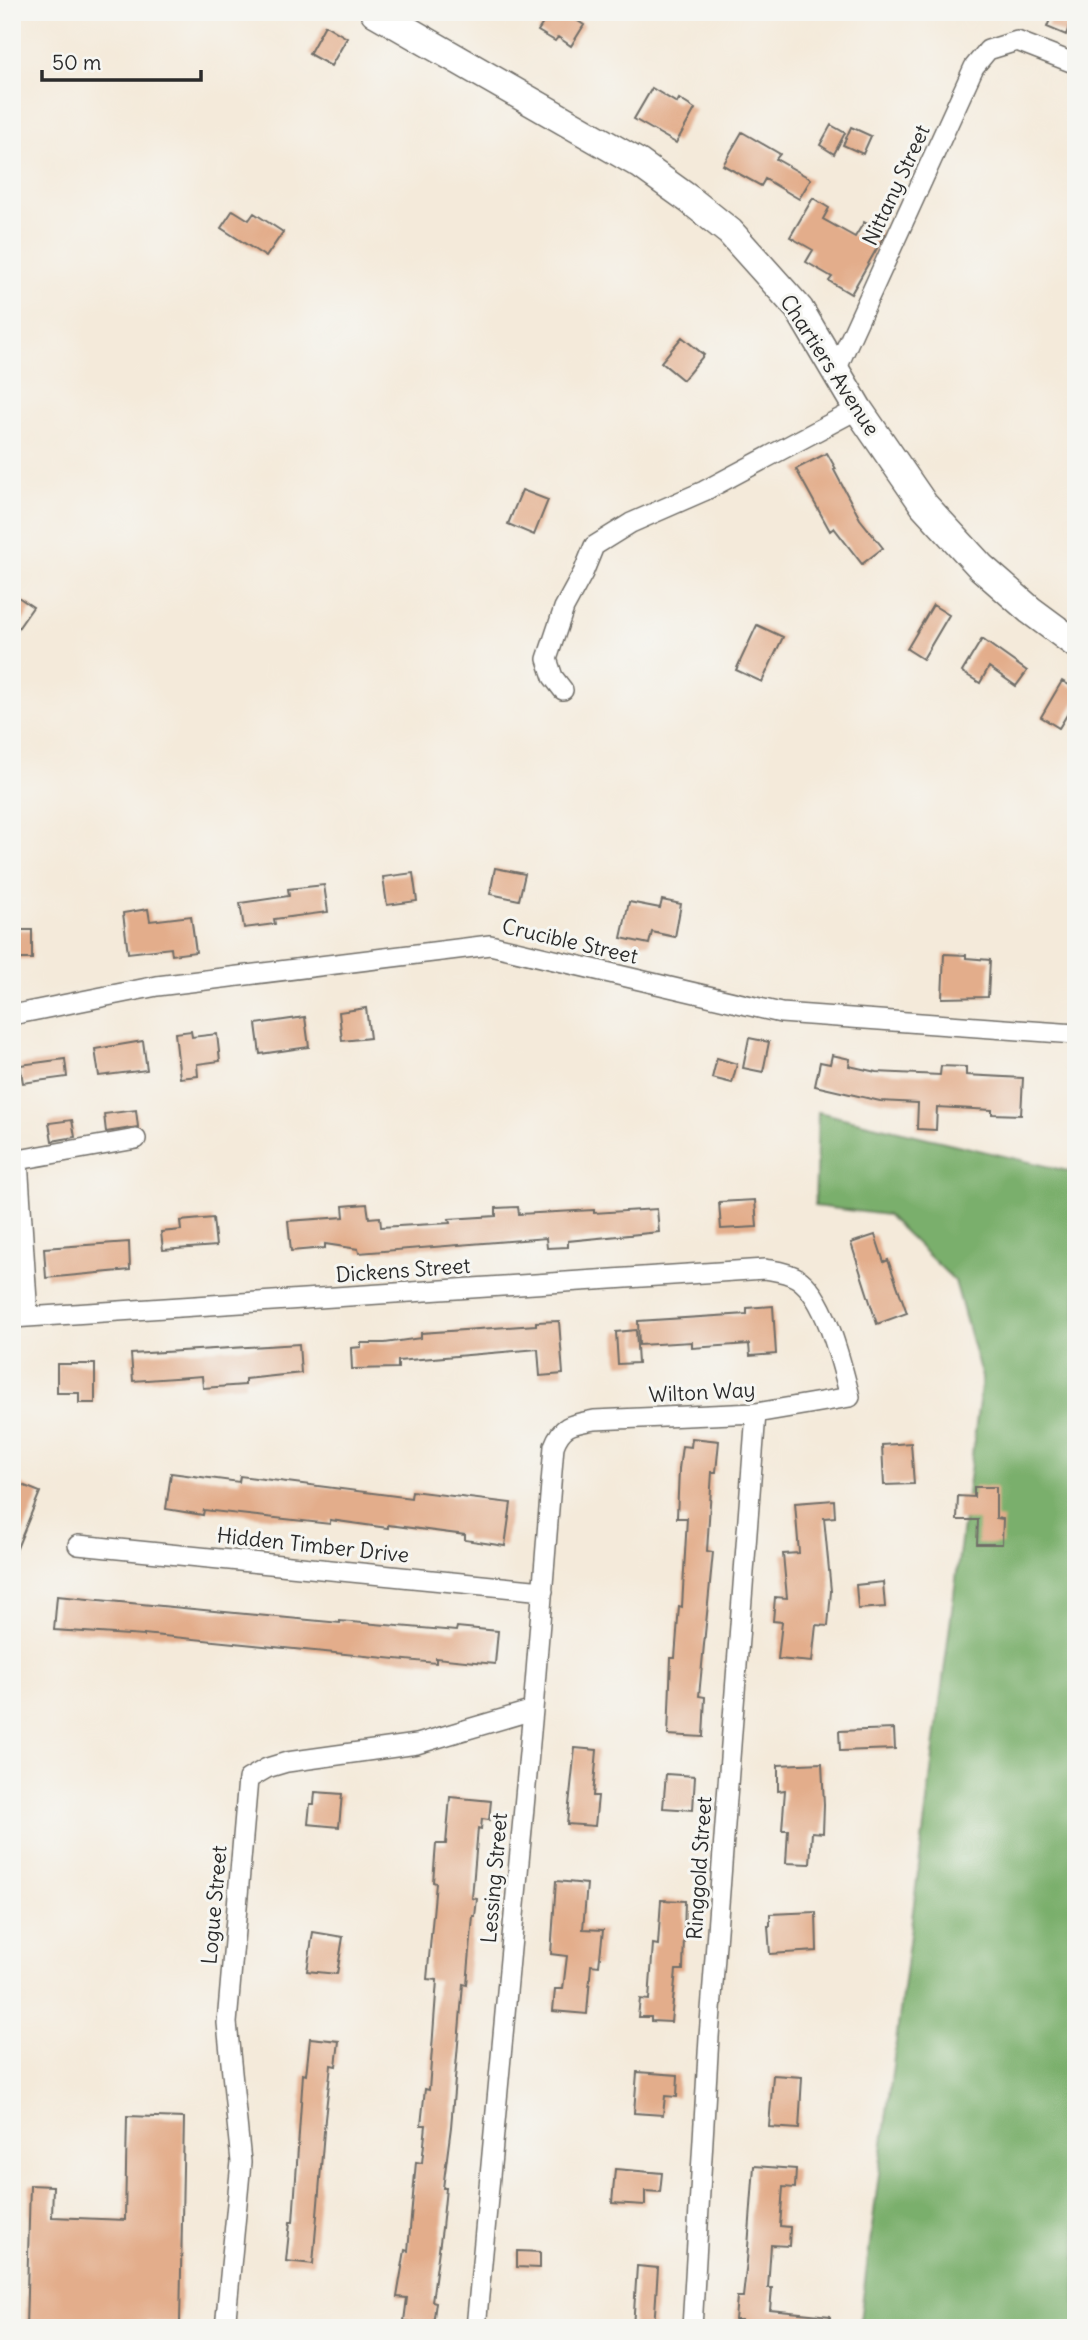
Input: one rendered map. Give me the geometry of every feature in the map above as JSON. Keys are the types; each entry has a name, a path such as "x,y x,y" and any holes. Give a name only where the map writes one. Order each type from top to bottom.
{"street":[{"name":"Chartiers Avenue","path":"375,12 640,164 730,232 799,309 858,408 924,505 981,567 1030,610 1076,645"},
{"name":"Nittany Street","path":"836,370 974,67 988,50 1017,41 1076,64"},
{"path":"563,690 553,677 547,659 564,608 583,573 594,545 631,523 704,491 858,408"},
{"name":"Crucible Street","path":"12,1015 157,986 490,945 780,1013 1076,1034"},
{"path":"20,1318 15,1160 136,1139"},
{"name":"Dickens Street","path":"20,1318 765,1269 796,1277 805,1284 823,1313 836,1344 850,1397"},
{"name":"Wilton Way","path":"559,1432 572,1424 594,1420 756,1413 850,1397"},
{"name":"Ringgold Street","path":"692,2328 710,2023 756,1413"},
{"name":"Lessing Street","path":"476,2328 533,1710 554,1446 559,1432"},
{"name":"Hidden Timber Drive","path":"78,1545 543,1591"},
{"name":"Logue Street","path":"225,2328 241,2162 227,2023 248,1779 267,1768 287,1762 417,1744 533,1710"}],"green space":[{"path":"818,1112 1076,1173 1076,2328 859,2328 982,1378 955,1281 887,1215 815,1206"}],"building":[{"path":"550,12 564,12 584,25 571,46 558,37 555,41 538,31"},
{"path":"1053,12 1074,12 1066,35 1047,27"},
{"path":"325,25 347,38 331,66 309,54"},
{"path":"652,88 677,103 679,99 695,109 676,143 634,119"},
{"path":"831,125 845,133 834,154 820,145"},
{"path":"851,127 871,136 863,154 843,145"},
{"path":"742,132 780,154 776,159 811,179 799,199 765,179 761,186 723,165"},
{"path":"813,198 829,208 823,219 855,237 864,222 885,234 851,294 829,281 832,277 806,262 813,250 790,237"},
{"path":"233,210 249,220 254,213 283,232 266,257 221,228"},
{"path":"682,337 704,355 683,380 661,362"},
{"path":"827,453 860,519 883,548 862,564 834,528 830,531 796,469"},
{"path":"522,490 548,500 534,535 508,524"},
{"path":"12,593 33,607 12,637"},
{"path":"933,605 949,615 923,659 907,649"},
{"path":"757,625 783,637 762,682 736,670"},
{"path":"982,639 1027,671 1016,686 989,667 980,683 962,672"},
{"path":"1062,681 1076,689 1076,700 1059,728 1041,717"},
{"path":"495,868 525,874 519,900 490,894"},
{"path":"413,873 417,901 387,905 383,877"},
{"path":"324,885 328,912 274,919 275,924 244,928 240,903 289,896 288,889"},
{"path":"662,900 681,904 675,937 652,932 649,944 621,938 629,902 660,908"},
{"path":"148,909 150,921 191,916 196,952 172,955 171,948 128,953 123,913"},
{"path":"12,930 32,930 32,959 12,959"},
{"path":"944,954 990,960 988,997 942,998"},
{"path":"366,1008 370,1038 342,1041 339,1012"},
{"path":"305,1017 309,1047 260,1054 256,1024"},
{"path":"191,1031 192,1037 217,1034 220,1061 197,1064 198,1076 180,1078 175,1033"},
{"path":"749,1038 769,1042 763,1072 743,1068"},
{"path":"143,1041 147,1070 99,1076 95,1049"},
{"path":"832,1055 850,1059 849,1066 876,1072 940,1075 941,1066 966,1067 966,1075 1023,1078 1021,1115 992,1114 992,1110 937,1107 936,1130 917,1129 918,1103 880,1101 815,1086 820,1062 830,1064"},
{"path":"717,1058 737,1064 732,1083 712,1078"},
{"path":"65,1059 67,1077 23,1083 20,1065"},
{"path":"136,1110 138,1127 106,1132 104,1114"},
{"path":"72,1120 75,1137 52,1141 49,1123"},
{"path":"755,1200 757,1227 721,1229 719,1202"},
{"path":"367,1204 369,1218 380,1217 381,1227 450,1223 449,1219 496,1216 496,1208 518,1207 519,1214 657,1209 659,1232 568,1241 568,1247 547,1248 546,1238 359,1253 358,1249 325,1244 325,1248 291,1251 288,1221 344,1217 343,1206"},
{"path":"213,1218 216,1246 163,1250 161,1232 181,1230 180,1221"},
{"path":"875,1235 884,1262 888,1260 907,1313 877,1324 851,1243"},
{"path":"129,1242 130,1270 46,1278 44,1248"},
{"path":"773,1306 776,1354 750,1356 749,1344 692,1348 692,1342 639,1345 638,1321 747,1314 747,1308"},
{"path":"559,1321 563,1374 540,1376 538,1349 398,1361 398,1368 352,1369 351,1348 361,1347 361,1343 421,1338 421,1333"},
{"path":"636,1330 638,1363 618,1364 616,1332"},
{"path":"299,1344 301,1373 245,1379 245,1385 203,1388 202,1376 133,1381 131,1354"},
{"path":"57,1364 95,1364 95,1403 79,1403 79,1393 57,1393"},
{"path":"692,1438 719,1441 716,1472 712,1472 707,1551 713,1552 699,1696 705,1697 703,1737 668,1735 671,1658 675,1658 679,1606 682,1607 687,1518 677,1518 679,1469 682,1446 691,1447"},
{"path":"911,1443 914,1484 884,1485 882,1445"},
{"path":"171,1473 239,1482 240,1476 411,1498 412,1491 511,1503 505,1546 465,1540 465,1535 388,1525 388,1528 330,1520 330,1524 204,1510 203,1515 166,1509"},
{"path":"12,1481 40,1492 13,1558 12,1558"},
{"path":"974,1487 996,1487 996,1518 1003,1519 1002,1544 977,1544 978,1520 957,1520 958,1496 974,1497"},
{"path":"834,1500 835,1517 824,1518 831,1591 828,1626 816,1625 812,1662 778,1659 782,1622 773,1621 775,1597 787,1598 783,1554 799,1553 795,1503"},
{"path":"883,1582 885,1607 858,1609 856,1585"},
{"path":"57,1596 340,1623 456,1631 457,1627 498,1631 495,1664 436,1658 436,1663 144,1634 54,1630"},
{"path":"894,1729 895,1749 840,1751 839,1731"},
{"path":"575,1748 597,1750 593,1796 598,1796 595,1826 567,1824"},
{"path":"822,1763 823,1833 812,1832 810,1864 786,1863 788,1830 782,1830 785,1790 778,1791 778,1765"},
{"path":"666,1774 695,1776 693,1810 663,1808"},
{"path":"315,1792 342,1794 339,1827 308,1824 310,1804 314,1804"},
{"path":"450,1797 491,1801 489,1820 482,1819 481,1829 478,1828 472,1898 477,1899 467,1985 463,1984 443,2188 446,2188 432,2301 436,2302 433,2325 404,2321 407,2298 397,2297 405,2250 408,2251 416,2162 422,2163 426,2125 421,2125 425,2089 429,2090 437,1980 427,1979 436,1883 433,1882 436,1844 446,1844"},
{"path":"556,1881 587,1884 583,1929 603,1930 599,1966 591,1965 587,2014 553,2011 555,1989 563,1989 567,1956 551,1954"},
{"path":"661,1900 685,1901 683,1970 676,1970 671,2022 638,2017 640,1999 649,2000 653,1944 658,1945"},
{"path":"816,1912 817,1951 770,1954 770,1914"},
{"path":"313,1932 343,1937 337,1974 307,1971"},
{"path":"310,2038 339,2041 336,2066 331,2065 313,2264 286,2261 290,2222 293,2222 303,2074 306,2075"},
{"path":"637,2072 678,2075 677,2097 665,2096 663,2115 634,2113"},
{"path":"773,2075 802,2077 799,2129 769,2127"},
{"path":"127,2116 184,2118 180,2323 147,2322 147,2328 26,2328 30,2185 53,2186 52,2217 125,2220"},
{"path":"754,2166 796,2169 795,2188 783,2187 780,2226 790,2227 789,2246 771,2245 768,2288 772,2288 770,2310 830,2316 830,2328 740,2328 741,2320 735,2320 737,2297 743,2297"},
{"path":"615,2169 662,2173 660,2192 645,2191 645,2205 612,2203"},
{"path":"517,2251 540,2252 540,2268 517,2267"},
{"path":"637,2266 658,2268 654,2328 633,2328"}]}
